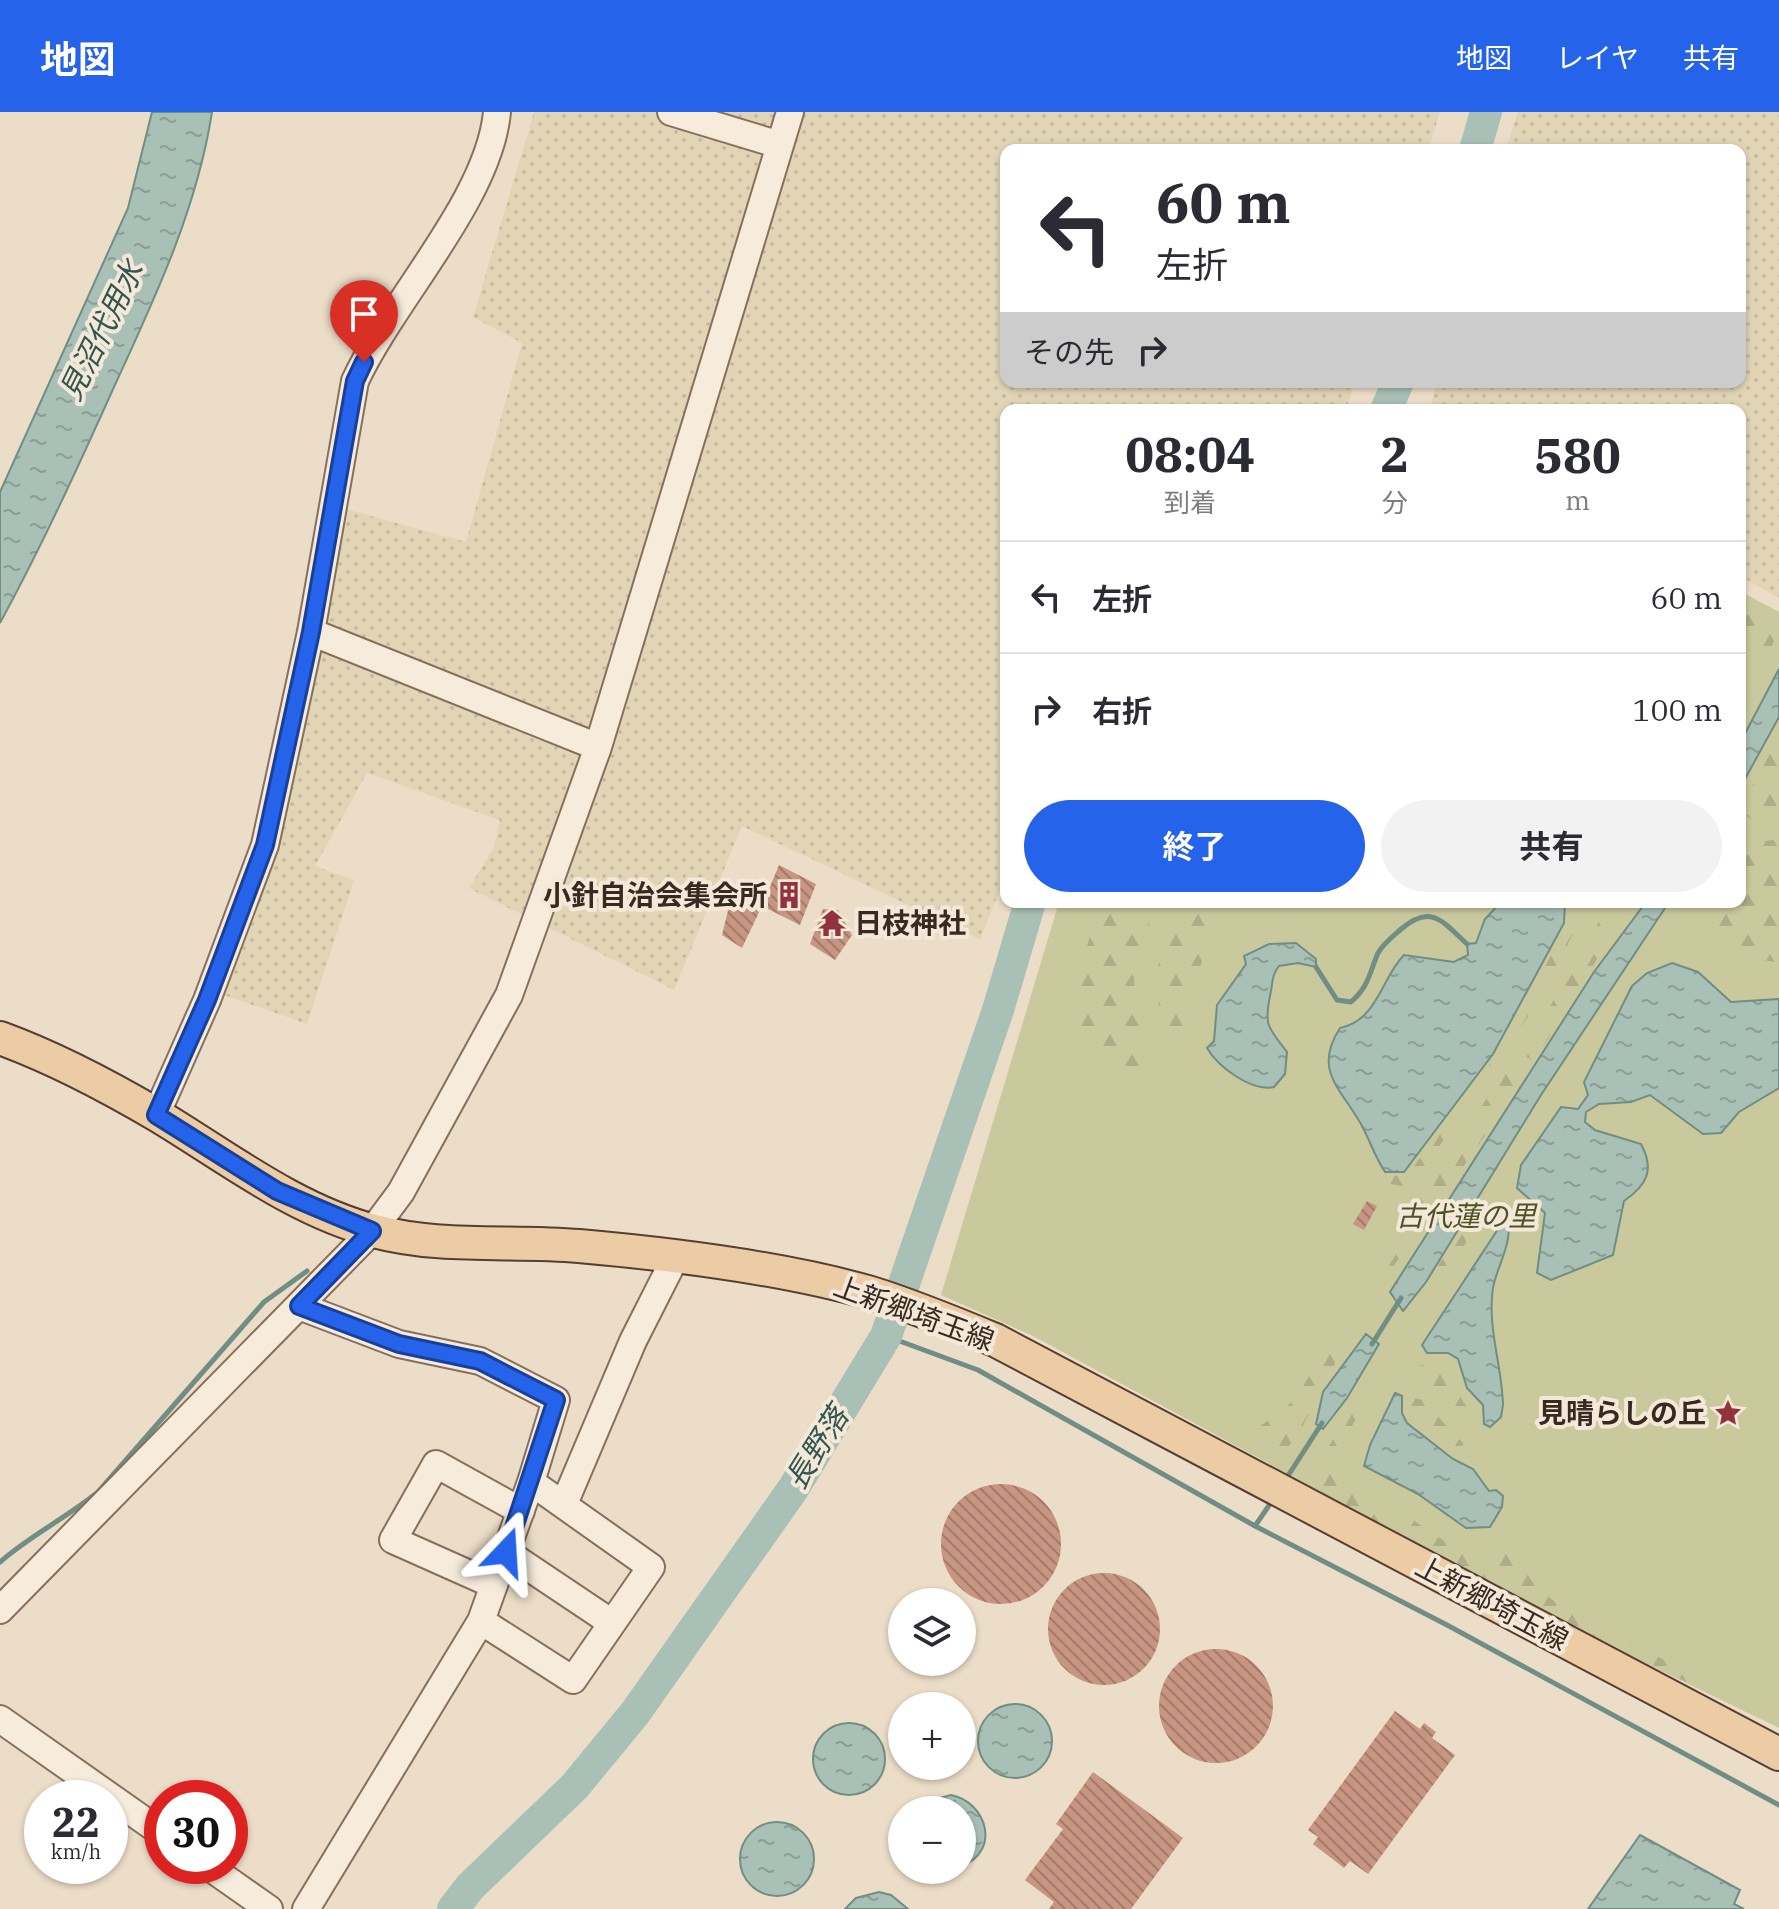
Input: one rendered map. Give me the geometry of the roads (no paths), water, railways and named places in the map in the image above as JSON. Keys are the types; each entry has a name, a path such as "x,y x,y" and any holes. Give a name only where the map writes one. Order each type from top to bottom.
{"main road":[{"name":"上新郷埼玉線","path":"0,1038 51,1056 156,1115 277,1191 372,1231 426,1241 577,1246 675,1258 818,1280 918,1308 995,1340 1779,1754"}],"street":[{"path":"156,1115 207,1000 265,845 311,632 355,381 373,343 433,253 484,165 497,112"},
{"path":"671,112 780,145"},
{"path":"0,1610 372,1231 401,1192 509,995 598,747 790,112"},
{"path":"311,632 598,747"},
{"path":"564,1504 633,1341 675,1258"},
{"path":"299,1306 399,1344 480,1361 556,1400 531,1482 481,1621 306,1909"},
{"path":"494,1585 393,1540 436,1464 521,1511"},
{"path":"481,1621 573,1680 651,1567 531,1482"},
{"path":"506,1552 612,1623"},
{"path":"0,1719 144,1820"},
{"path":"234,1884 269,1909"}],"water":[{"name":"見沼代用水","path":"152,112 212,112 196,183 173,252 144,320 59,506 0,623 0,492 128,208"},
{"path":"1779,669 1779,717 1746,777 1746,732"},
{"path":"1495,908 1565,908 1564,923 1493,1054 1404,1172 1385,1172 1333,1079 1329,1068 1332,1043 1340,1028 1353,1024 1371,1007 1404,955 1454,962 1468,955 1467,944 1476,943 1485,919"},
{"path":"1642,908 1665,908 1541,1095 1426,1282 1403,1311 1390,1292 1594,972"},
{"path":"1296,943 1316,959 1316,967 1298,963 1279,966 1276,970 1268,1020 1287,1052 1285,1074 1274,1087 1256,1086 1227,1070 1207,1048 1214,1041 1217,1005 1246,964 1244,956 1269,944"},
{"path":"1672,963 1698,972 1731,1002 1779,999 1779,1088 1739,1112 1721,1133 1703,1134 1650,1095 1631,1102 1599,1104 1586,1112 1585,1122 1595,1130 1641,1144 1648,1169 1643,1183 1624,1201 1613,1255 1551,1280 1537,1273 1545,1213 1517,1188 1521,1165 1561,1107 1578,1109 1588,1095 1584,1082 1632,986 1647,973"},
{"path":"1507,1223 1508,1237 1493,1288 1492,1303 1503,1405 1501,1417 1490,1427 1484,1424 1483,1405 1467,1388 1458,1359 1448,1353 1427,1353 1422,1345 1500,1226"},
{"path":"1366,1334 1379,1344 1347,1398 1323,1429 1316,1424 1323,1392"},
{"path":"1395,1393 1402,1396 1402,1413 1407,1423 1453,1459 1473,1469 1489,1491 1496,1490 1503,1496 1502,1507 1490,1527 1466,1528 1418,1494 1364,1466 1370,1445"},
{"path":"1008,1704 1022,1704 1036,1710 1046,1720 1052,1741 1050,1755 1036,1772 1022,1778 1008,1778 994,1772 984,1762 978,1748 978,1734 984,1720 994,1710"},
{"path":"856,1723 875,1733 883,1745 883,1773 875,1785 863,1793 842,1795 823,1785 815,1773 813,1752 823,1733 835,1725"},
{"path":"976,1811 985,1828 982,1850 976,1857"},
{"path":"770,1822 784,1822 798,1828 808,1838 814,1859 812,1873 798,1890 784,1896 770,1896 756,1890 746,1880 740,1866 740,1852 746,1838 756,1828"},
{"path":"1640,1835 1740,1890 1734,1904 1744,1909 1588,1909"},
{"path":"879,1892 891,1895 908,1909 845,1909 856,1898"}],"waterway":[{"name":"長野落","path":"1477,144 1486,112"},
{"name":"長野落","path":"1389,404 1395,388"},
{"name":"長野落","path":"453,1909 470,1887 575,1786 635,1713 793,1489 886,1336 998,1010 1028,908"},
{"path":"1316,967 1337,1000 1351,1002 1365,985 1380,950 1411,922 1428,916 1436,918 1467,944"},
{"path":"0,1562 98,1492 264,1302 307,1271"},
{"path":"1372,1344 1401,1298"},
{"path":"886,1336 978,1370 1255,1526 1447,1625 1779,1805"},
{"path":"1284,1482 1322,1423"},
{"path":"1255,1526 1272,1501"}],"place":[{"name":"小針自治会集会所","path":"789,895"},
{"name":"日枝神社","path":"832,923"},
{"name":"見晴らしの丘","path":"1728,1413"}],"park label":[{"name":"古代蓮の里","path":"1466,1216"}]}
